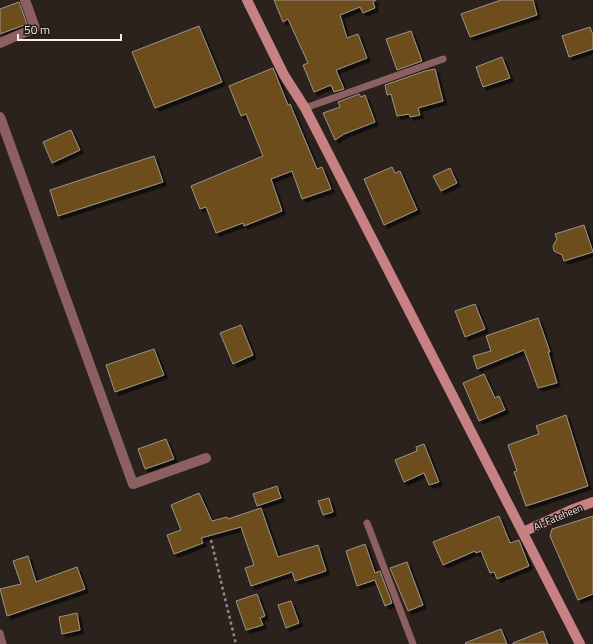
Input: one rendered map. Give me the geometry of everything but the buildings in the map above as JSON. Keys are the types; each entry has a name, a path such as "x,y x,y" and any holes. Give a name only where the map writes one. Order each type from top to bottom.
{"street":[{"path":"0,44 35,28 25,0"},
{"path":"247,0 284,76 305,108 580,644"},
{"path":"0,118 133,484 206,458"},
{"name":"Al-Fateheen","path":"523,532 571,510 593,502"}],"lane":[{"path":"305,108 443,59"},
{"path":"367,523 413,644"},
{"path":"0,633 4,644"}],"path":[{"path":"211,540 236,644"}]}
